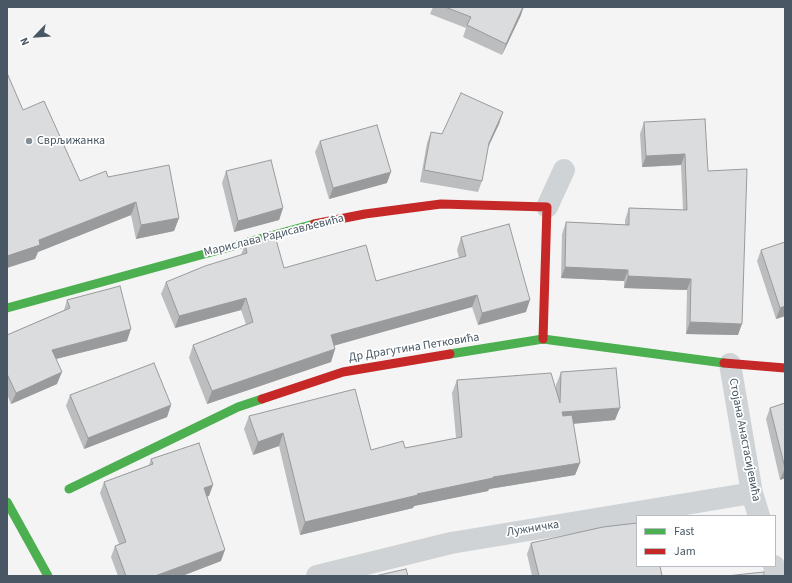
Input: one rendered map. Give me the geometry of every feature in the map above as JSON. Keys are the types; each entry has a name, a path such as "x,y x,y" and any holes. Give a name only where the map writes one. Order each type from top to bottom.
{"street":[{"path":"543,339 547,206 564,170"},
{"name":"Марислава Радисављевића","path":"7,308 295,228 365,214 441,204 547,206"},
{"name":"Др Драгутина Петковића","path":"69,489 238,406 343,372 543,339 730,364 785,368"},
{"name":"Стојана Анастасијевића","path":"730,364 752,493 759,515"},
{"name":"Лужничка","path":"317,576 451,543 752,493"},
{"path":"7,502 48,576"}],"building":[{"path":"445,7 523,7 506,44 467,25 471,17"},
{"path":"7,73 23,110 44,101 80,181 106,171 108,177 169,165 179,218 141,225 136,202 39,240 40,245 7,256"},
{"path":"461,93 503,112 489,143 482,181 424,170 431,132 442,134"},
{"path":"705,119 708,171 747,169 742,324 690,322 691,279 628,276 628,270 565,267 566,222 629,225 629,208 687,210 685,154 646,156 644,122"},
{"path":"377,125 391,172 333,188 320,141"},
{"path":"271,160 283,208 238,221 226,171"},
{"path":"509,224 530,300 482,313 477,295 331,335 335,349 212,391 193,345 253,322 246,298 179,316 166,282 205,266 247,253 245,244 275,236 284,268 366,245 376,281 466,256 461,237"},
{"path":"785,242 785,306 780,308 761,250"},
{"path":"120,286 131,329 52,350 62,372 16,393 7,374 7,335 70,308 67,300"},
{"path":"154,363 171,405 88,438 70,395"},
{"path":"616,368 620,408 562,412 563,416 572,415 580,463 493,477 305,522 283,433 258,442 249,416 355,389 371,450 403,441 405,448 462,437 457,380 551,373 560,403 561,372"},
{"path":"785,403 785,468 770,408"},
{"path":"199,443 213,485 204,488 225,550 155,576 126,576 115,546 126,542 104,482 153,464 151,459"},
{"path":"636,523 636,567 660,567 662,576 539,576 531,543 603,527"},
{"path":"406,569 408,576 375,576"},
{"path":"764,572 764,576 726,576"}],"traffic: fast":[{"path":"7,308 314,224"},
{"path":"450,354 543,339 724,363"},
{"path":"69,489 238,407 262,399"},
{"path":"7,502 48,576"}],"traffic: jam":[{"path":"314,224 365,214 441,204 547,207 543,339"},
{"path":"262,399 343,372 450,354"},
{"path":"724,363 785,368"}],"place":[{"name":"Сврљижанка","path":"29,141"}]}
